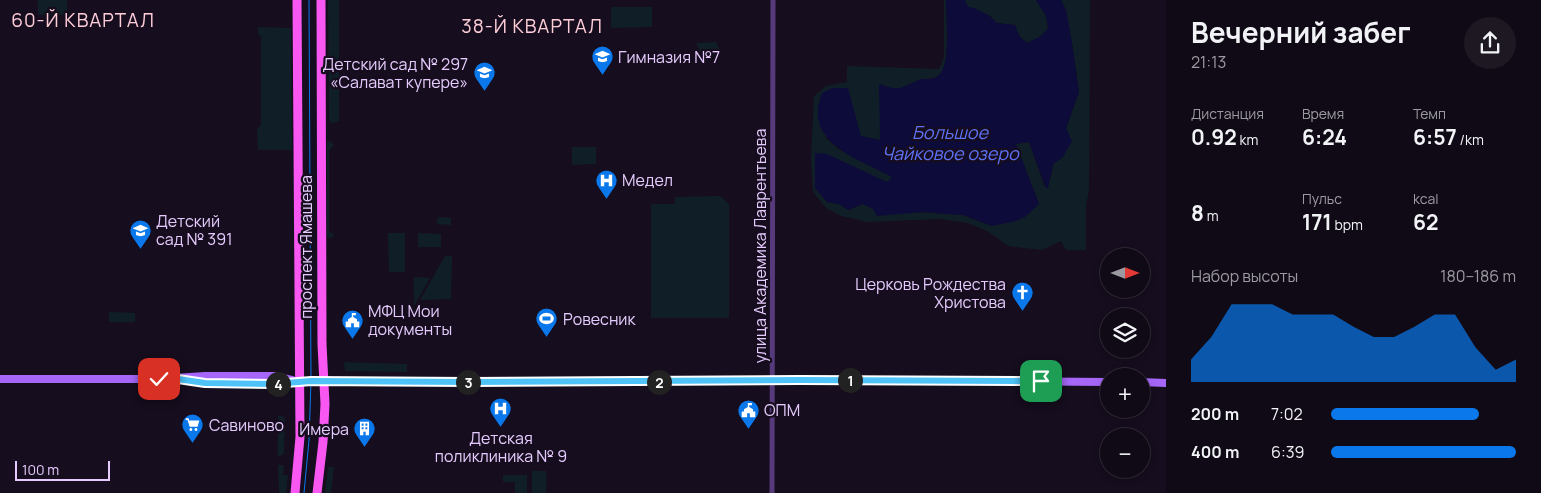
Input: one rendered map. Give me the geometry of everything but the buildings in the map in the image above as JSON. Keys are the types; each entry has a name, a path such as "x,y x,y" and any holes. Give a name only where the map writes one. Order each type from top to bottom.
{"main road":[{"name":"проспект Ямашева","path":"295,493 299,449 297,0"},
{"name":"проспект Ямашева","path":"317,493 324,433 321,314 321,0"}],"street":[{"name":"улица Академика Лаврентьева","path":"772,493 773,0"},
{"path":"0,379 178,379 205,376 273,376 299,381 1100,382"},
{"path":"1150,382 1166,383"}],"shaded area":[{"path":"38,0 67,0 67,15 38,15"},
{"path":"328,0 339,0 339,120 331,123 329,120"},
{"path":"944,0 946,0 947,49 941,73 934,78 923,79 895,90 880,140 861,136 825,137 837,148 892,177 887,183 815,153 815,188 827,202 839,204 848,210 863,204 873,209 963,215 992,226 1039,204 1016,144 1029,142 1045,187 1051,177 1053,164 1063,157 1066,128 1079,92 1066,10 1061,0 1090,0 1089,191 1086,205 1086,250 1066,250 1061,241 1042,250 1008,246 989,232 968,223 940,219 868,222 841,216 826,208 813,192 811,159 814,96 826,86 847,82 847,66 939,69 944,57"},
{"path":"965,0 1036,0 1046,16 1048,28 1041,36 1028,43 1020,37 1014,25 997,23 990,16 968,7"},
{"path":"611,7 652,7 652,27 611,28"},
{"path":"258,27 291,28 292,150 258,150 257,129 261,125 261,37 258,33"},
{"path":"716,42 721,52 706,62 696,43"},
{"path":"330,141 334,145 329,151 329,232 334,234 332,238 328,238 327,142"},
{"path":"572,147 596,147 596,164 572,165"},
{"path":"720,196 729,204 729,318 651,318 651,204 675,204 675,197"},
{"path":"438,217 451,218 451,225 437,224"},
{"path":"388,233 405,233 405,272 389,272"},
{"path":"418,233 441,234 441,247 418,247"},
{"path":"445,256 452,256 451,299 420,300"},
{"path":"414,277 430,278 414,306"},
{"path":"109,312 135,313 135,322 109,322"},
{"path":"344,362 407,364 407,372 345,371"},
{"path":"278,416 283,416 285,419 284,454 278,457"},
{"path":"278,465 284,465 283,475 288,475 286,493 279,493"},
{"path":"328,467 334,467 331,493 325,493"},
{"path":"532,471 546,471 546,493 532,493"},
{"path":"503,475 527,475 527,493 515,493 515,482 503,482"}],"water":[{"name":"Большое Чайковое озеро","path":"946,0 965,0 968,7 990,16 997,23 1015,25 1020,37 1027,43 1041,36 1048,28 1046,16 1036,0 1061,0 1066,10 1079,92 1066,128 1072,141 1063,157 1053,164 1048,188 1046,188 1029,142 1016,144 1039,204 1025,217 992,226 963,215 923,212 877,216 873,209 863,204 848,210 839,204 827,202 815,188 815,153 827,154 887,182 892,177 850,156 827,137 820,125 818,110 822,93 832,88 848,88 861,136 880,140 879,84 900,88 921,79 935,78 941,73 947,43"}],"tram line":[{"path":"304,493 309,440 311,381 309,0"}],"place":[{"name":"Гимназия №7","path":"602,76"},
{"name":"Детский сад № 297 «Салават купере»","path":"484,92"},
{"name":"Медел","path":"606,199"},
{"name":"Детский сад № 391","path":"140,249"},
{"name":"Церковь Рождества Христова","path":"1022,312"},
{"name":"Ровесник","path":"547,338"},
{"name":"МФЦ Мои документы","path":"352,339"},
{"name":"Детская поликлиника № 9","path":"501,428"},
{"name":"ОПМ","path":"748,429"},
{"name":"Савиново","path":"193,444"},
{"name":"Имера","path":"365,448"}],"district":[{"name":"60-Й КВАРТАЛ","path":"83,20"},
{"name":"38-Й КВАРТАЛ","path":"532,26"}],"route":[{"path":"159,379 178,379 205,383 273,384 299,381 1041,381"}]}
